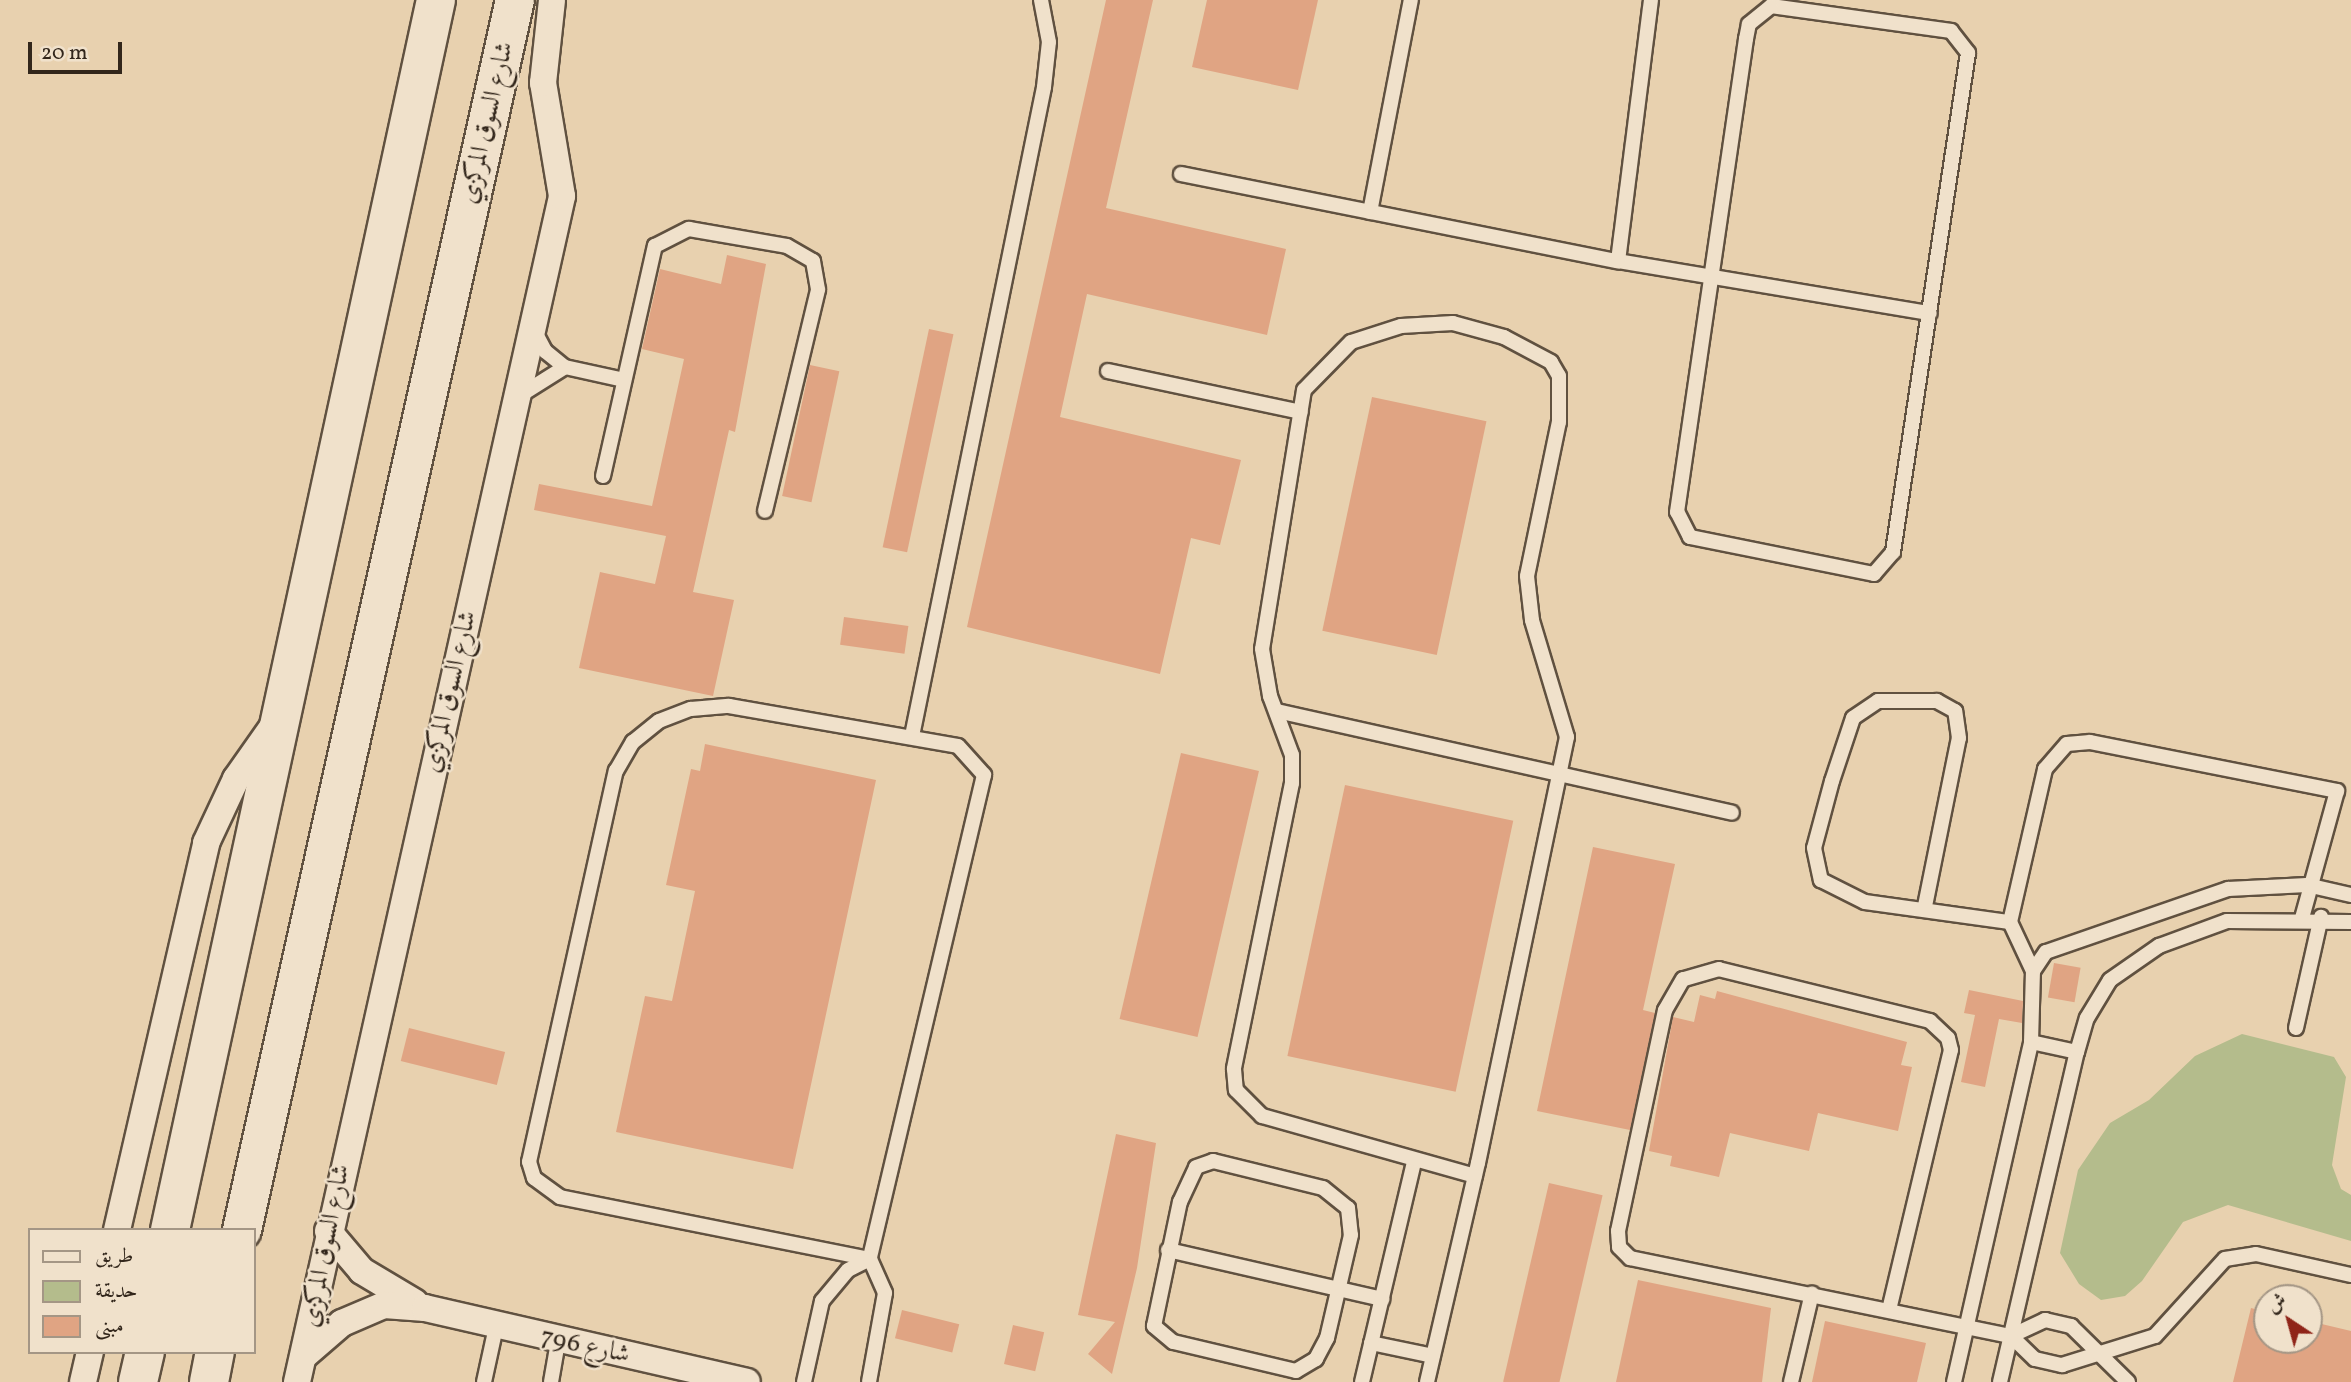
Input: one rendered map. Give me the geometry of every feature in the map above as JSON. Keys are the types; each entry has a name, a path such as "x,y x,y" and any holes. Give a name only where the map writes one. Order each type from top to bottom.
{"main road":[{"path":"421,61 430,0"},
{"path":"170,1228 277,721 436,0"},
{"name":"شارع السوق المركزي","path":"242,1228 515,0"},
{"path":"138,1382 145,1354"},
{"path":"209,1382 215,1354"}],"street":[{"name":"شارع السوق المركزي","path":"298,1382 328,1231 562,196 543,83 552,0"},
{"path":"117,1228 206,843 236,779 277,721"},
{"name":"شارع 796","path":"328,1231 362,1271 425,1308"},
{"name":"شارع 796","path":"305,1355 359,1312 384,1305 425,1308 558,1342 747,1382"},
{"path":"83,1382 90,1354"}],"lane":[{"path":"912,736 1044,87 1049,42 1041,0"},
{"path":"1370,212 1411,0"},
{"path":"1618,261 1651,0"},
{"path":"1785,6 1937,28 1962,40 1968,60 1930,313 1890,562 1883,570 1863,573 1702,540 1679,524 1711,277 1746,39 1758,13 1785,6"},
{"path":"1181,174 1618,261 1930,313"},
{"path":"603,476 649,258 664,236 689,229 801,251 818,275 818,290 765,511"},
{"path":"1427,1382 1475,1176 1562,772 1567,737 1532,620 1527,576 1559,422 1559,376 1551,362 1504,337 1452,323 1389,328 1351,342 1324,364 1304,390 1263,610 1262,649 1277,711 1292,755 1293,783 1238,1041 1236,1090 1262,1116 1294,1130 1475,1176"},
{"path":"533,326 545,351 565,367 624,380"},
{"path":"518,397 565,367"},
{"path":"1108,370 1301,412"},
{"path":"1925,906 1959,738 1955,711 1937,701 1878,701 1853,718 1814,865 1821,880 1840,894 2010,922"},
{"path":"869,1382 885,1293 870,1259 984,795 974,757 958,746 912,736 729,706 691,709 659,721 634,743 616,771 529,1154 534,1178 561,1197 870,1259"},
{"path":"1277,711 1562,772 1732,813"},
{"path":"1954,1382 2031,1042 2033,971 2010,922 2045,769 2061,747 2075,742 2337,791 2308,885 2302,918"},
{"path":"2033,971 2046,952 2064,943 2183,901 2228,889 2308,885 2351,895"},
{"path":"2296,1028 2321,917"},
{"path":"2000,1382 2077,1052 2101,993 2141,955 2227,921 2321,917 2351,922"},
{"path":"1889,1310 1951,1050 1948,1038 1930,1021 1720,969 1699,971 1672,990 1665,1010 1619,1247 1630,1258 2011,1336 2035,1359 2062,1365 2094,1352 2137,1346 2155,1336 2225,1259 2256,1254 2351,1275"},
{"path":"2031,1042 2077,1052"},
{"path":"1213,1161 1323,1188 1348,1208 1351,1235 1338,1289 1316,1359 1286,1373 1162,1337 1153,1317 1168,1250 1192,1174 1213,1161"},
{"path":"1362,1382 1414,1162"},
{"path":"1168,1250 1382,1299"},
{"path":"804,1382 822,1301 848,1270 870,1259"},
{"path":"1791,1382 1811,1293"},
{"path":"2011,1336 2045,1320 2071,1326 2094,1352 2128,1382"},
{"path":"484,1382 496,1326"},
{"path":"551,1382 558,1342"},
{"path":"1371,1343 1433,1356"}],"green space":[{"path":"2242,1034 2334,1057 2346,1077 2332,1165 2341,1189 2351,1195 2351,1241 2228,1205 2183,1222 2142,1281 2125,1296 2101,1300 2079,1284 2060,1253 2078,1170 2110,1123 2149,1100 2195,1056"}],"building":[{"path":"1106,0 1153,0 1106,208 1286,249 1267,335 1087,294 1060,417 1241,460 1220,545 1191,538 1160,674 967,627"},
{"path":"1207,0 1318,0 1298,90 1192,67"},
{"path":"727,255 766,264 735,432 729,430 693,592 734,600 713,696 579,668 600,572 655,584 666,536 534,510 539,484 652,506 684,359 642,349 660,269 721,284"},
{"path":"929,329 953,334 907,552 883,547"},
{"path":"810,365 839,371 811,502 782,496"},
{"path":"1372,397 1486,421 1437,655 1322,631"},
{"path":"844,617 908,626 904,654 840,645"},
{"path":"705,744 876,780 793,1169 616,1132 645,996 672,1001 695,891 666,885 691,769 700,771"},
{"path":"1181,753 1259,771 1198,1037 1120,1019"},
{"path":"1345,785 1513,821 1456,1092 1287,1056"},
{"path":"1593,847 1675,864 1643,1010 1655,1013 1630,1130 1537,1111"},
{"path":"2054,963 2081,968 2075,1002 2048,997"},
{"path":"1969,990 2023,1001 2022,1023 1999,1019 1985,1087 1961,1082 1975,1015 1964,1013"},
{"path":"1717,991 1907,1042 1901,1065 1912,1067 1898,1131 1818,1113 1809,1151 1730,1133 1719,1177 1670,1166 1672,1156 1649,1151 1673,1017 1694,1022 1700,995 1715,999"},
{"path":"409,1028 505,1052 497,1085 401,1061"},
{"path":"1116,1134 1156,1143 1137,1268 1112,1374 1088,1354 1115,1322 1078,1315"},
{"path":"1549,1183 1603,1195 1560,1382 1503,1382"},
{"path":"1638,1280 1771,1308 1762,1382 1616,1382"},
{"path":"2251,1308 2253,1354 2323,1354 2323,1324 2351,1331 2351,1382 2233,1382"},
{"path":"902,1310 959,1324 952,1352 895,1338"},
{"path":"1825,1321 1926,1343 1917,1382 1812,1382"},
{"path":"1013,1325 1044,1332 1035,1371 1004,1364"}]}
